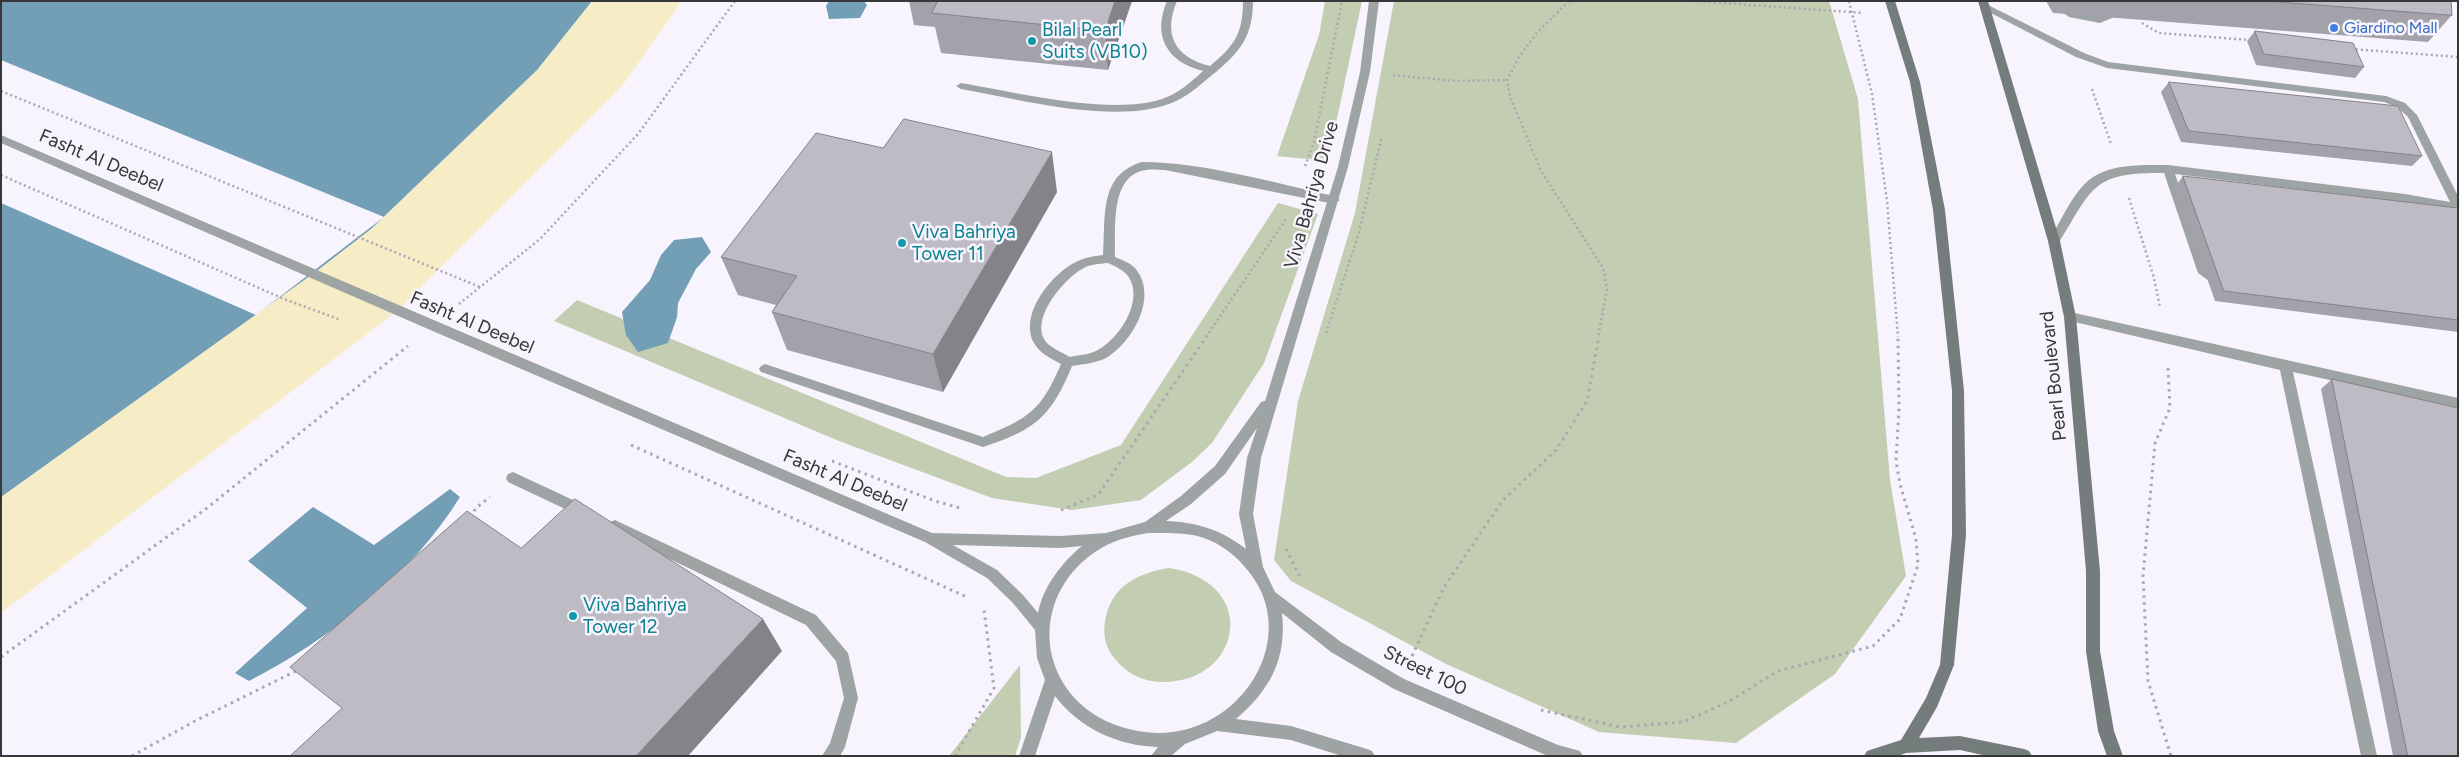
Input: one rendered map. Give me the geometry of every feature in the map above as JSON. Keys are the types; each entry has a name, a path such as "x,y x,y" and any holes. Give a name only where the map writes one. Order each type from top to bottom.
{"main road":[{"name":"Pearl Boulevard","path":"1985,4 2054,241 2070,317 2093,571 2093,652 2106,731 2115,756"},
{"path":"1892,8 1915,82 1939,210 1958,391 1959,535 1947,665 1932,702 1906,746"},
{"path":"1872,756 1906,746 1960,743 2024,756"}],"street":[{"path":"1172,1 1166,11 1163,28 1171,46 1190,65 1211,70"},
{"path":"961,86 1122,109 1163,103 1190,90 1235,51 1249,22 1248,1"},
{"name":"Viva Bahriya Drive","path":"1256,567 1246,514 1254,458 1334,200 1365,72 1374,1"},
{"path":"2052,1 2072,15 2100,20 2122,6"},
{"path":"1985,4 2080,55 2106,65 2386,99 2401,106 2412,115 2458,208"},
{"name":"Fasht Al Deebel","path":"1,139 432,326 930,538 996,578 1018,599 1041,627"},
{"path":"1109,259 1113,192 1122,178 1142,166 1165,166 1192,170 1297,190 1334,200"},
{"path":"2054,241 2092,183 2112,173 2139,169 2168,169 2405,198 2458,208"},
{"path":"2168,169 2204,273 2232,292"},
{"path":"2388,224 2384,215 2386,206 2393,200 2405,198"},
{"path":"1109,259 1132,272 1140,288 1137,310 1124,332 1104,353 1068,362 1039,342 1034,326 1040,310 1048,295 1065,275 1085,262 1109,259"},
{"path":"2070,317 2458,403"},
{"path":"765,369 983,442 1025,425 1044,411 1054,397 1068,362"},
{"path":"2285,366 2369,756"},
{"name":"Viva Bahriya Drive","path":"1148,526 1186,500 1220,470 1236,450 1272,396"},
{"path":"513,478 810,620 843,658 851,698 837,747 830,756"},
{"path":"1148,526 1179,526 1208,534 1234,548 1256,567 1272,597 1278,632 1270,667 1250,700 1218,724 1180,738 1140,740 1103,730 1073,709 1052,682 1041,646 1041,627 1048,599 1062,574 1082,553 1108,538 1128,530 1148,526"},
{"name":"Fasht Al Deebel","path":"930,538 1060,542 1108,538"},
{"name":"Street 100","path":"1272,597 1336,647 1399,684 1557,752 1575,756"},
{"path":"1027,756 1052,682"},
{"path":"1218,724 1291,733 1367,756"},
{"path":"1159,756 1180,738"}],"path":[{"path":"1,657 207,508 540,239 638,134 735,1"},
{"path":"1015,540 1026,525 1098,495 1288,216 1314,142 1342,1"},
{"path":"1411,658 1449,579 1503,500 1556,450 1587,401 1607,289 1603,268 1541,171 1510,97 1507,80 1519,56 1536,34 1568,1"},
{"path":"1694,1 1852,12 1892,8"},
{"path":"1534,708 1620,727 1683,722 1730,701 1778,671 1873,646 1900,619 1918,565 1916,539 1896,461 1899,409 1898,315 1887,201 1872,94 1849,1"},
{"path":"2122,6 2159,33 2259,41"},
{"path":"2348,48 2458,57"},
{"path":"2080,55 2121,172 2154,278 2166,339 2170,408 2155,443 2143,576 2148,681 2171,756"},
{"path":"1392,84 1394,66"},
{"path":"1365,72 1455,81 1507,80"},
{"path":"1,91 480,287"},
{"path":"1324,340 1350,267 1375,179 1383,132"},
{"path":"1,175 284,299"},
{"path":"628,444 983,604"},
{"path":"467,522 476,508 513,478"},
{"path":"1284,543 1303,582"},
{"path":"955,756 994,688 983,604 996,578"},
{"path":"1403,654 1420,662"},
{"path":"132,756 195,721 304,668"}],"green space":[{"path":"1325,1 1362,1 1328,161 1277,156 1319,35"},
{"path":"1394,1 1829,1 1858,99 1890,480 1906,576 1835,674 1736,743 1599,732 1444,663 1291,581 1274,560 1298,401 1355,213"},
{"path":"1278,203 1318,214 1264,363 1212,443 1192,462 1141,500 1072,510 992,498 839,441 554,321 577,300 1006,477 1036,478 1121,445"},
{"path":"1169,568 1198,577 1218,592 1228,610 1230,630 1224,650 1210,666 1190,678 1155,682 1134,675 1117,661 1106,643 1104,626 1108,610 1119,591 1136,578 1157,570"},
{"path":"1020,665 1021,737 1015,756 949,756"}],"sand":[{"path":"592,1 682,1 622,86 397,311 1,613 1,497 314,273 371,229 537,70"}],"water":[{"path":"1,1 592,1 537,70 371,229 314,273 1,497"},
{"path":"829,1 864,1 867,5 860,18 829,19 826,6"},
{"path":"702,237 711,252 696,269 678,303 677,317 668,343 638,352 626,335 622,312 650,280 661,255 674,240"},
{"path":"450,489 460,497 440,526 418,553 366,603 309,646 279,665 249,681 235,673 307,608 248,561 313,507 374,545"}],"pier":[{"path":"1,60 384,217 256,315 1,203"}],"building":[{"path":"938,1 1115,1 1105,31 932,13"},
{"path":"2266,1 2451,1 2452,15"},
{"path":"2255,31 2353,43 2364,67 2264,54"},
{"path":"2169,82 2398,106 2422,156 2189,131"},
{"name":"Viva Bahriya Tower 11","path":"904,119 1052,152 933,354 772,312 797,276 721,257 816,133 883,148"},
{"path":"2183,176 2458,208 2458,320 2224,291"},
{"path":"2332,379 2458,408 2458,756 2408,756"},
{"name":"Viva Bahriya Tower 12","path":"575,499 763,619 636,756 290,756 342,708 290,667 467,511 521,548"}],"place":[{"name":"Giardino Mall","path":"2334,28"},
{"name":"Bilal Pearl Suits (VB10)","path":"1032,41"},
{"name":"Viva Bahriya Tower 11","path":"902,243"},
{"name":"Viva Bahriya Tower 12","path":"573,616"}]}
